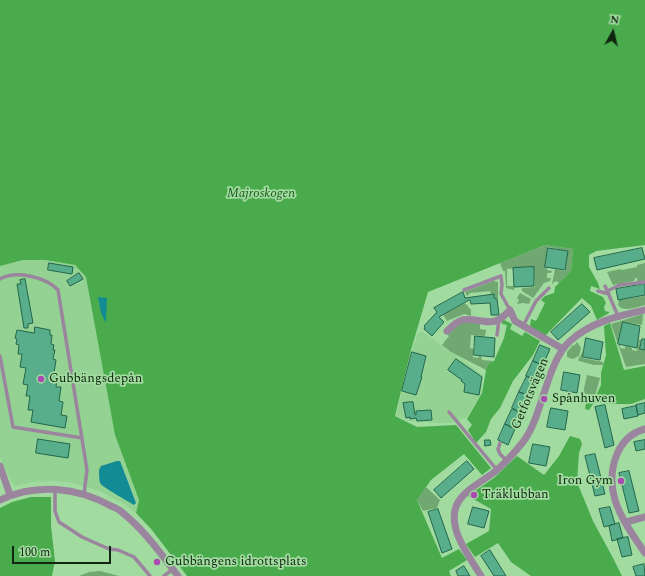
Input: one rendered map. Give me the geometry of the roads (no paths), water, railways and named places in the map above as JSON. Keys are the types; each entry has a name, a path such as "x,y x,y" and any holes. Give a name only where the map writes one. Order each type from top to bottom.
{"street":[{"path":"447,331 456,323 463,320 499,320 510,310 515,321 562,349"},
{"name":"Getfotsvägen","path":"481,576 458,536 453,522 455,508 460,499 507,461 524,441 562,349 584,331 598,324 618,316 645,310"},
{"path":"645,429 634,433 625,441 618,452 614,463 613,490 619,511 645,553"},
{"path":"0,466 10,495"},
{"path":"0,500 10,495 55,489 84,494 102,501 123,512 137,526 178,576"},
{"path":"626,522 645,517"}],"lane":[{"path":"0,279 17,276 35,277 53,284 58,290 87,470 84,494"},
{"path":"464,290 501,276 501,294 510,310"},
{"path":"598,291 608,293 620,285 645,282"},
{"path":"605,286 618,316"},
{"path":"523,326 536,300 549,288"},
{"path":"497,334 499,320"},
{"path":"0,356 13,427 82,438"},
{"path":"449,412 497,470"},
{"path":"500,443 498,449 500,454 507,461"},
{"path":"55,489 55,511 59,522 82,537 109,549 118,550 134,557 150,576"},
{"path":"164,576 173,569"}],"water":[{"path":"98,297 107,298 106,323 101,313"},
{"path":"120,461 136,503 134,505 110,491 100,483 99,470 101,466"}],"place":[{"name":"Gubbängsdepån","path":"41,379"},
{"name":"Spånhuven","path":"544,399"},
{"name":"Iron Gym","path":"621,481"},
{"name":"Träklubban","path":"474,495"},
{"name":"Gubbängens idrottsplats","path":"157,562"}],"park label":[{"name":"Majroskogen","path":"261,194"}]}
